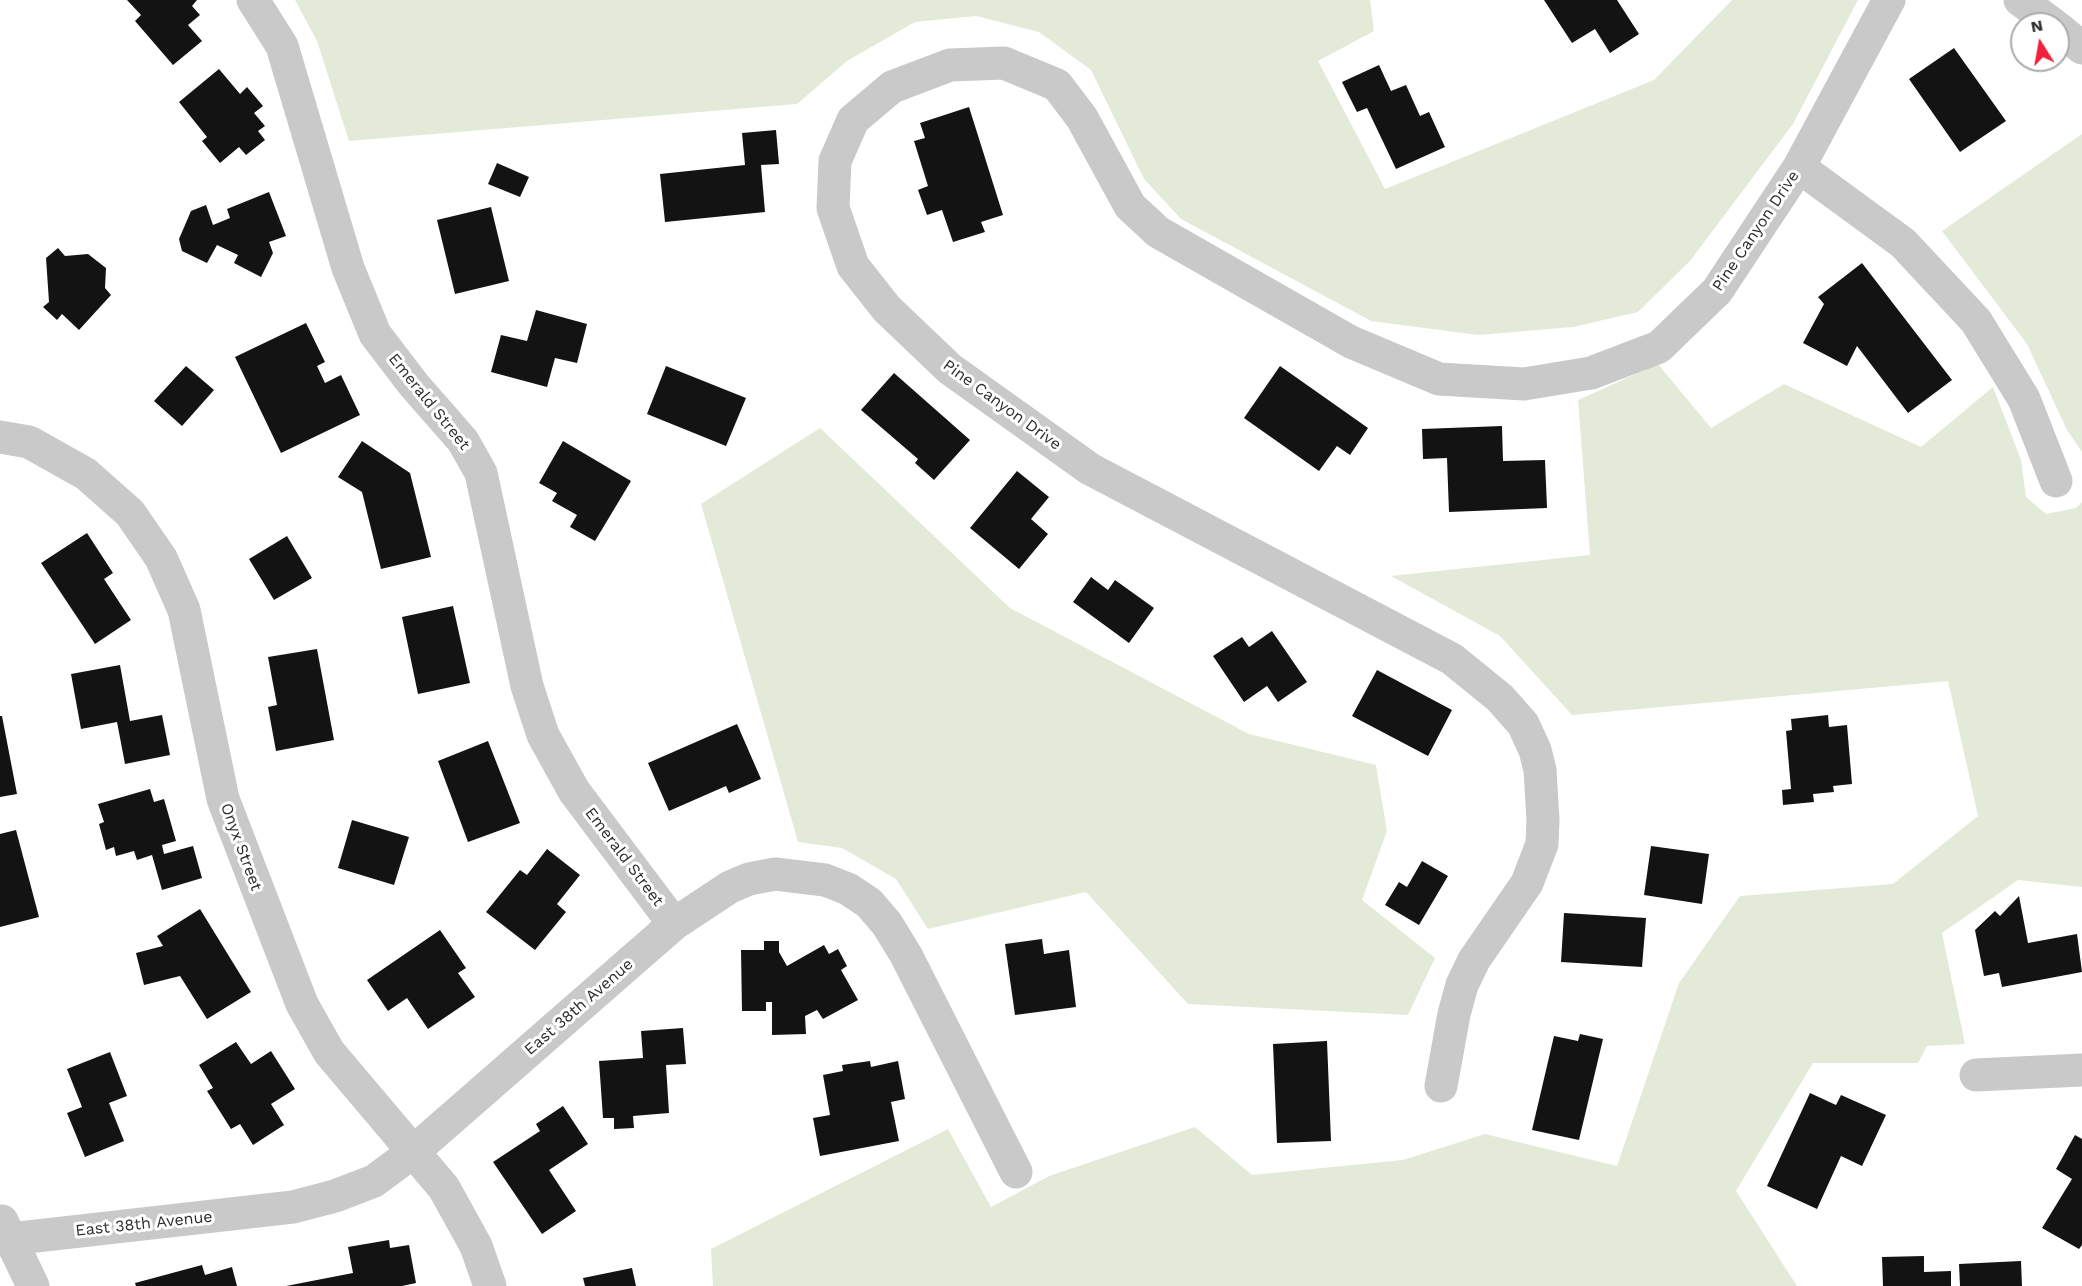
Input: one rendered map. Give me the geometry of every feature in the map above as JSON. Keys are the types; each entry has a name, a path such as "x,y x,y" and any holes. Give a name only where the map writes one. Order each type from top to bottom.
{"street":[{"name":"Emerald Street","path":"253,0 282,46 348,268 375,334 414,385 463,441 481,472 527,686 543,735 574,791 674,924"},
{"name":"Pine Canyon Drive","path":"1441,1086 1454,1014 1462,985 1474,960 1527,883 1542,844 1540,770 1535,750 1523,724 1500,698 1452,659 1090,469 950,369 887,309 853,266 833,208 835,161 854,120 892,87 950,65 1004,63 1057,85 1082,118 1130,206 1158,232 1351,342 1439,380 1524,384 1591,373 1659,347 1717,291 1799,167 1889,0"},
{"path":"2020,0 2036,12"},
{"path":"2070,38 2082,48"},
{"path":"1799,167 1903,243 1976,321 2024,399 2056,481"},
{"name":"Onyx Street","path":"0,437 29,442 86,474 130,513 161,558 184,610 224,799 302,1004 328,1052 444,1188 476,1246 490,1286"},
{"name":"East 38th Avenue","path":"4,1232 293,1207 335,1196 374,1181 413,1152 674,924 730,887 749,879 775,874 825,880 848,889 868,903 887,924 906,955 1016,1172"},
{"path":"1976,1075 2082,1070"},
{"path":"4,1232 33,1286"}],"green space":[{"path":"295,0 1370,0 1374,31 1318,61 1385,189 1654,80 1732,0 1858,0 1793,124 1690,261 1638,312 1573,327 1478,335 1371,321 1181,219 1144,179 1091,70 1039,32 976,16 915,22 847,61 797,104 349,141 317,41"},
{"path":"2082,134 2082,452 2067,430 2027,344 1942,231"},
{"path":"1658,364 1711,428 1784,384 1921,447 1993,387 2021,460 2026,497 2046,514 2076,508 2082,502 2082,887 2018,880 1942,933 1965,1044 1927,1046 1918,1063 1813,1063 1736,1191 1797,1286 713,1286 711,1249 948,1129 991,1207 1049,1176 1195,1127 1252,1175 1403,1160 1485,1134 1617,1166 1679,983 1740,896 1893,884 1978,816 1948,681 1572,715 1500,636 1391,576 1590,555 1578,400"},
{"path":"820,428 1010,608 1249,734 1376,765 1387,831 1362,900 1435,958 1408,1015 1188,1004 1086,892 928,929 896,879 842,848 798,842 701,504"}],"building":[{"path":"127,0 197,0 192,6 200,15 188,25 202,41 173,65 135,21 141,15"},
{"path":"1544,0 1617,0 1639,34 1610,53 1595,29 1572,43"},
{"path":"1954,48 2006,121 1960,152 1909,79"},
{"path":"1379,65 1391,91 1406,85 1420,116 1429,112 1445,147 1396,169 1367,108 1357,112 1342,82"},
{"path":"219,69 240,94 247,87 263,106 254,113 265,126 258,131 265,140 246,155 239,147 220,163 202,141 207,137 179,102"},
{"path":"969,107 1003,215 981,222 985,232 953,242 942,210 927,215 918,190 928,186 914,141 925,138 920,123"},
{"path":"776,130 779,164 761,165 765,212 665,222 660,174 745,165 742,133"},
{"path":"497,163 529,177 520,197 488,184"},
{"path":"269,192 286,236 269,242 273,253 261,277 234,263 238,255 217,245 207,263 182,251 179,239 191,211 206,205 213,225 230,218 227,209"},
{"path":"491,207 509,281 455,294 437,220"},
{"path":"58,248 65,256 88,254 106,268 105,288 111,295 79,330 62,314 57,320 43,307 49,302 46,258"},
{"path":"1862,263 1952,380 1908,413 1857,346 1847,366 1803,343 1824,304 1818,297"},
{"path":"536,310 587,324 577,363 555,358 547,387 491,372 501,335 527,341"},
{"path":"306,323 325,362 317,366 325,383 341,375 360,415 281,453 235,357"},
{"path":"186,366 214,390 182,426 154,401"},
{"path":"666,366 746,398 726,446 647,414"},
{"path":"1280,366 1368,428 1350,455 1337,446 1319,471 1244,418"},
{"path":"894,373 970,440 934,480 915,463 918,459 861,410"},
{"path":"1502,426 1503,461 1545,460 1547,508 1449,512 1447,458 1423,459 1422,429"},
{"path":"362,441 410,473 431,557 381,569 362,492 338,477"},
{"path":"563,441 631,481 595,541 570,527 577,515 552,501 557,493 539,483"},
{"path":"1017,471 1049,497 1031,519 1048,534 1019,569 970,528"},
{"path":"87,533 113,573 104,579 131,620 95,644 41,563"},
{"path":"287,536 312,578 274,600 249,559"},
{"path":"1091,577 1108,590 1115,580 1154,608 1129,643 1073,602"},
{"path":"453,606 470,683 418,694 402,617"},
{"path":"1272,631 1307,682 1278,702 1267,686 1244,702 1213,656 1242,637 1249,647"},
{"path":"317,649 334,740 276,751 268,707 277,705 268,657"},
{"path":"120,665 130,721 162,715 170,755 125,764 117,722 81,729 71,674"},
{"path":"1377,670 1452,710 1428,756 1352,716"},
{"path":"1828,715 1829,727 1847,725 1852,784 1833,786 1834,792 1813,794 1814,802 1783,805 1782,790 1791,789 1786,731 1792,730 1791,719"},
{"path":"0,716 2,716 17,794 0,797"},
{"path":"737,724 761,779 729,793 726,786 669,811 648,763"},
{"path":"488,741 520,823 468,842 438,761"},
{"path":"150,789 154,802 164,799 176,841 162,845 164,854 193,846 202,878 162,890 152,855 137,860 134,851 116,856 114,847 106,850 99,824 104,822 98,804"},
{"path":"352,820 409,837 394,885 338,868"},
{"path":"16,830 39,917 0,927 0,834"},
{"path":"1651,846 1709,854 1702,904 1644,895"},
{"path":"547,849 580,875 557,904 566,912 535,950 486,912 520,870 527,875"},
{"path":"1422,861 1448,876 1419,925 1385,905 1399,882 1407,887"},
{"path":"2019,896 2028,943 2077,934 2082,972 2002,987 1999,973 1984,976 1975,930 1995,911 2000,916"},
{"path":"200,909 251,992 207,1019 180,976 144,985 136,953 163,946 157,936"},
{"path":"1564,913 1646,918 1642,967 1561,962"},
{"path":"440,930 466,968 458,973 475,997 428,1029 407,998 388,1011 367,980"},
{"path":"1042,939 1044,954 1069,950 1076,1007 1015,1015 1005,944"},
{"path":"764,941 779,941 779,952 787,966 824,945 829,954 838,949 847,966 841,970 858,1000 823,1019 817,1010 805,1016 806,1034 772,1035 772,1002 766,1002 766,1011 742,1011 741,950 764,950"},
{"path":"683,1028 686,1064 666,1065 669,1113 633,1116 634,1128 614,1129 614,1118 603,1118 599,1061 643,1058 641,1031"},
{"path":"1580,1034 1603,1039 1579,1140 1532,1130 1554,1036 1578,1041"},
{"path":"1327,1041 1331,1141 1277,1143 1273,1044"},
{"path":"236,1042 251,1064 271,1051 295,1089 271,1104 284,1125 253,1145 240,1124 231,1129 207,1091 213,1088 199,1065"},
{"path":"110,1052 127,1096 109,1103 124,1141 85,1157 67,1113 82,1107 67,1069"},
{"path":"870,1061 871,1067 898,1061 905,1099 891,1102 899,1141 820,1156 813,1118 830,1115 823,1075 843,1071 842,1065"},
{"path":"1810,1093 1836,1105 1841,1095 1886,1115 1862,1166 1841,1156 1817,1209 1767,1186"},
{"path":"563,1106 588,1144 549,1170 576,1211 542,1234 493,1162 540,1131 536,1124"},
{"path":"2075,1135 2082,1139 2082,1245 2079,1249 2042,1228 2072,1179 2056,1169"},
{"path":"389,1240 390,1248 409,1245 416,1283 402,1286 286,1286 353,1273 348,1247"},
{"path":"1924,1256 1924,1272 1951,1271 1951,1286 1883,1286 1882,1257"},
{"path":"2021,1261 2022,1286 1960,1286 1959,1264"},
{"path":"202,1265 205,1275 232,1267 237,1286 136,1286 135,1283"},
{"path":"632,1268 636,1286 585,1286 583,1278"}]}
